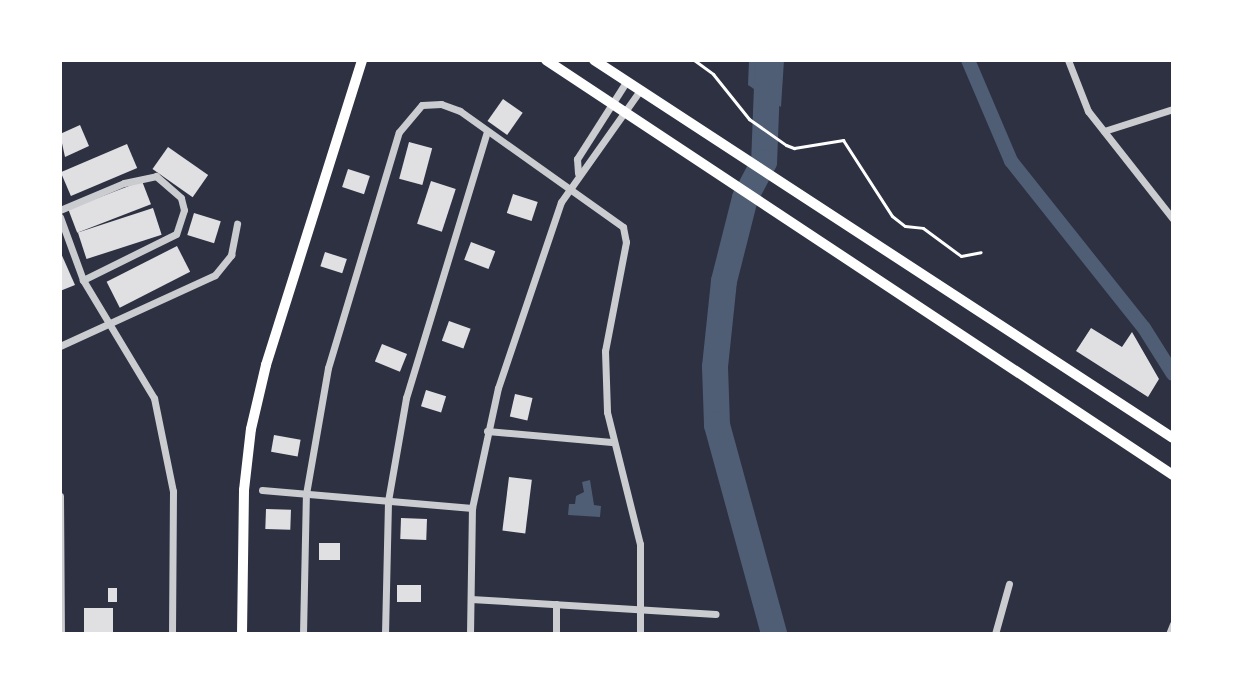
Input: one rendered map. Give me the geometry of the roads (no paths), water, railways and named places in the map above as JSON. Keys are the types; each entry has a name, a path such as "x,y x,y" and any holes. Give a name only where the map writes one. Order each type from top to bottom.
{"main road":[{"path":"242,634 244,490 251,429 266,365 362,60"},
{"path":"546,60 1173,475"},
{"path":"594,60 1173,438"}],"street":[{"path":"1068,60 1088,111 1173,219"},
{"path":"578,173 577,159 626,82"},
{"path":"470,634 472,508 487,431 569,187 578,173 590,167 639,92"},
{"path":"303,634 306,494 312,438 357,268 399,132 422,105 460,111 611,214 623,227 626,242 605,351 612,442 640,544 640,634"},
{"path":"1104,131 1173,109"},
{"path":"385,634 388,501 406,398 487,131"},
{"path":"60,210 124,183 156,176 181,198 184,210 176,234 83,280"},
{"path":"60,217 83,280 109,328 154,398 173,491 172,634"},
{"path":"60,346 109,328 215,275 231,255 237,224"},
{"path":"487,431 612,442"},
{"path":"262,490 472,508"},
{"path":"60,496 61,634"},
{"path":"995,634 1009,584"},
{"path":"471,599 716,614"},
{"path":"556,604 556,634"},
{"path":"1169,634 1173,624"}],"water":[{"path":"749,60 784,60 781,107 748,85"},
{"path":"590,480 594,505 601,506 600,517 568,515 569,504 575,504 576,496 584,492 582,482"}],"waterway":[{"path":"768,60 764,162 745,198 724,281 715,367 717,425 774,634"},
{"path":"968,60 1011,161 1144,328 1173,374"}]}
